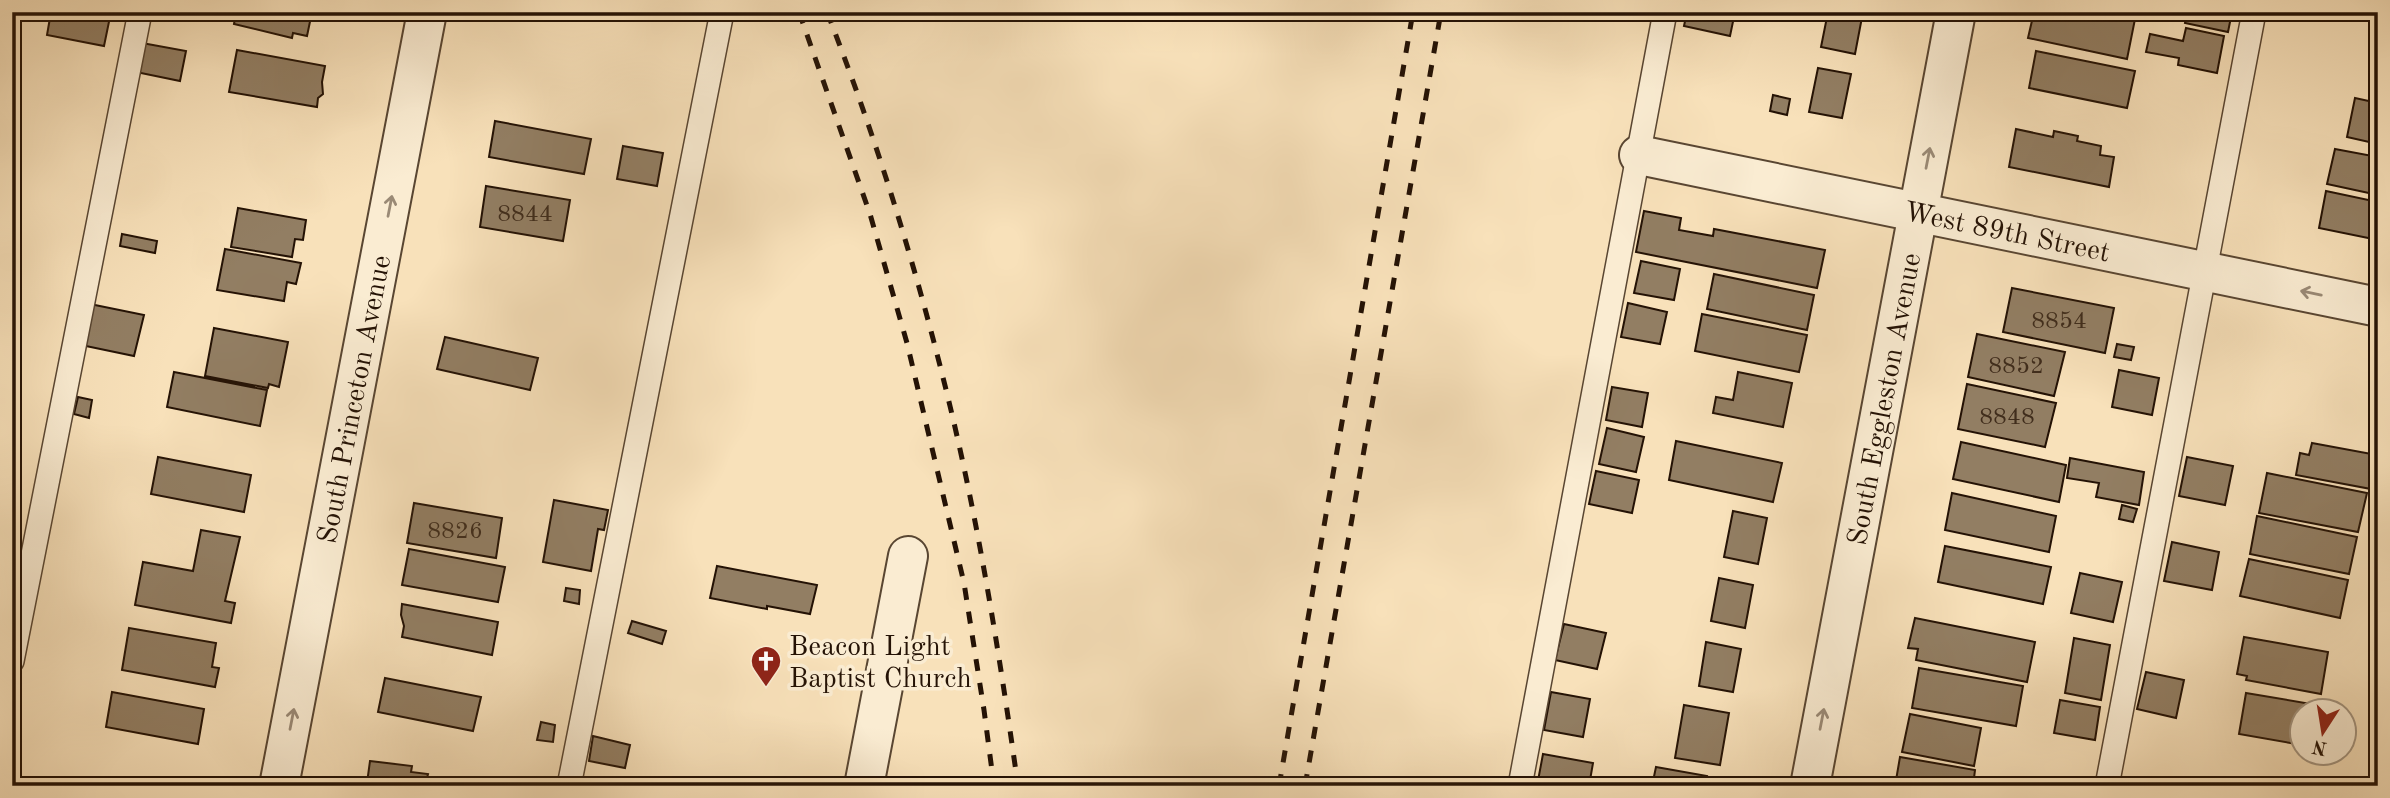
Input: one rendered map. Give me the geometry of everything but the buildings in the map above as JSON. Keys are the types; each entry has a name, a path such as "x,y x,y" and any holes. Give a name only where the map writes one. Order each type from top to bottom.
{"street":[{"name":"South Princeton Avenue","path":"279,786 427,12"},
{"name":"South Eggleston Avenue","path":"1810,786 1955,12"},
{"name":"West 89th Street","path":"1639,155 2378,307"},
{"path":"864,786 908,556"}],"lane":[{"path":"12,661 140,12"},
{"path":"569,786 722,12"},
{"path":"1520,786 1665,12"},
{"path":"2107,786 2254,12"}],"railway":[{"path":"799,12 870,214 907,343 964,583 994,786"},
{"path":"827,12 895,207 950,406 971,500 1018,786"},
{"path":"1279,786 1413,12"},
{"path":"1305,786 1441,12"}],"place":[{"name":"Beacon Light Baptist Church","path":"766,688"}]}
